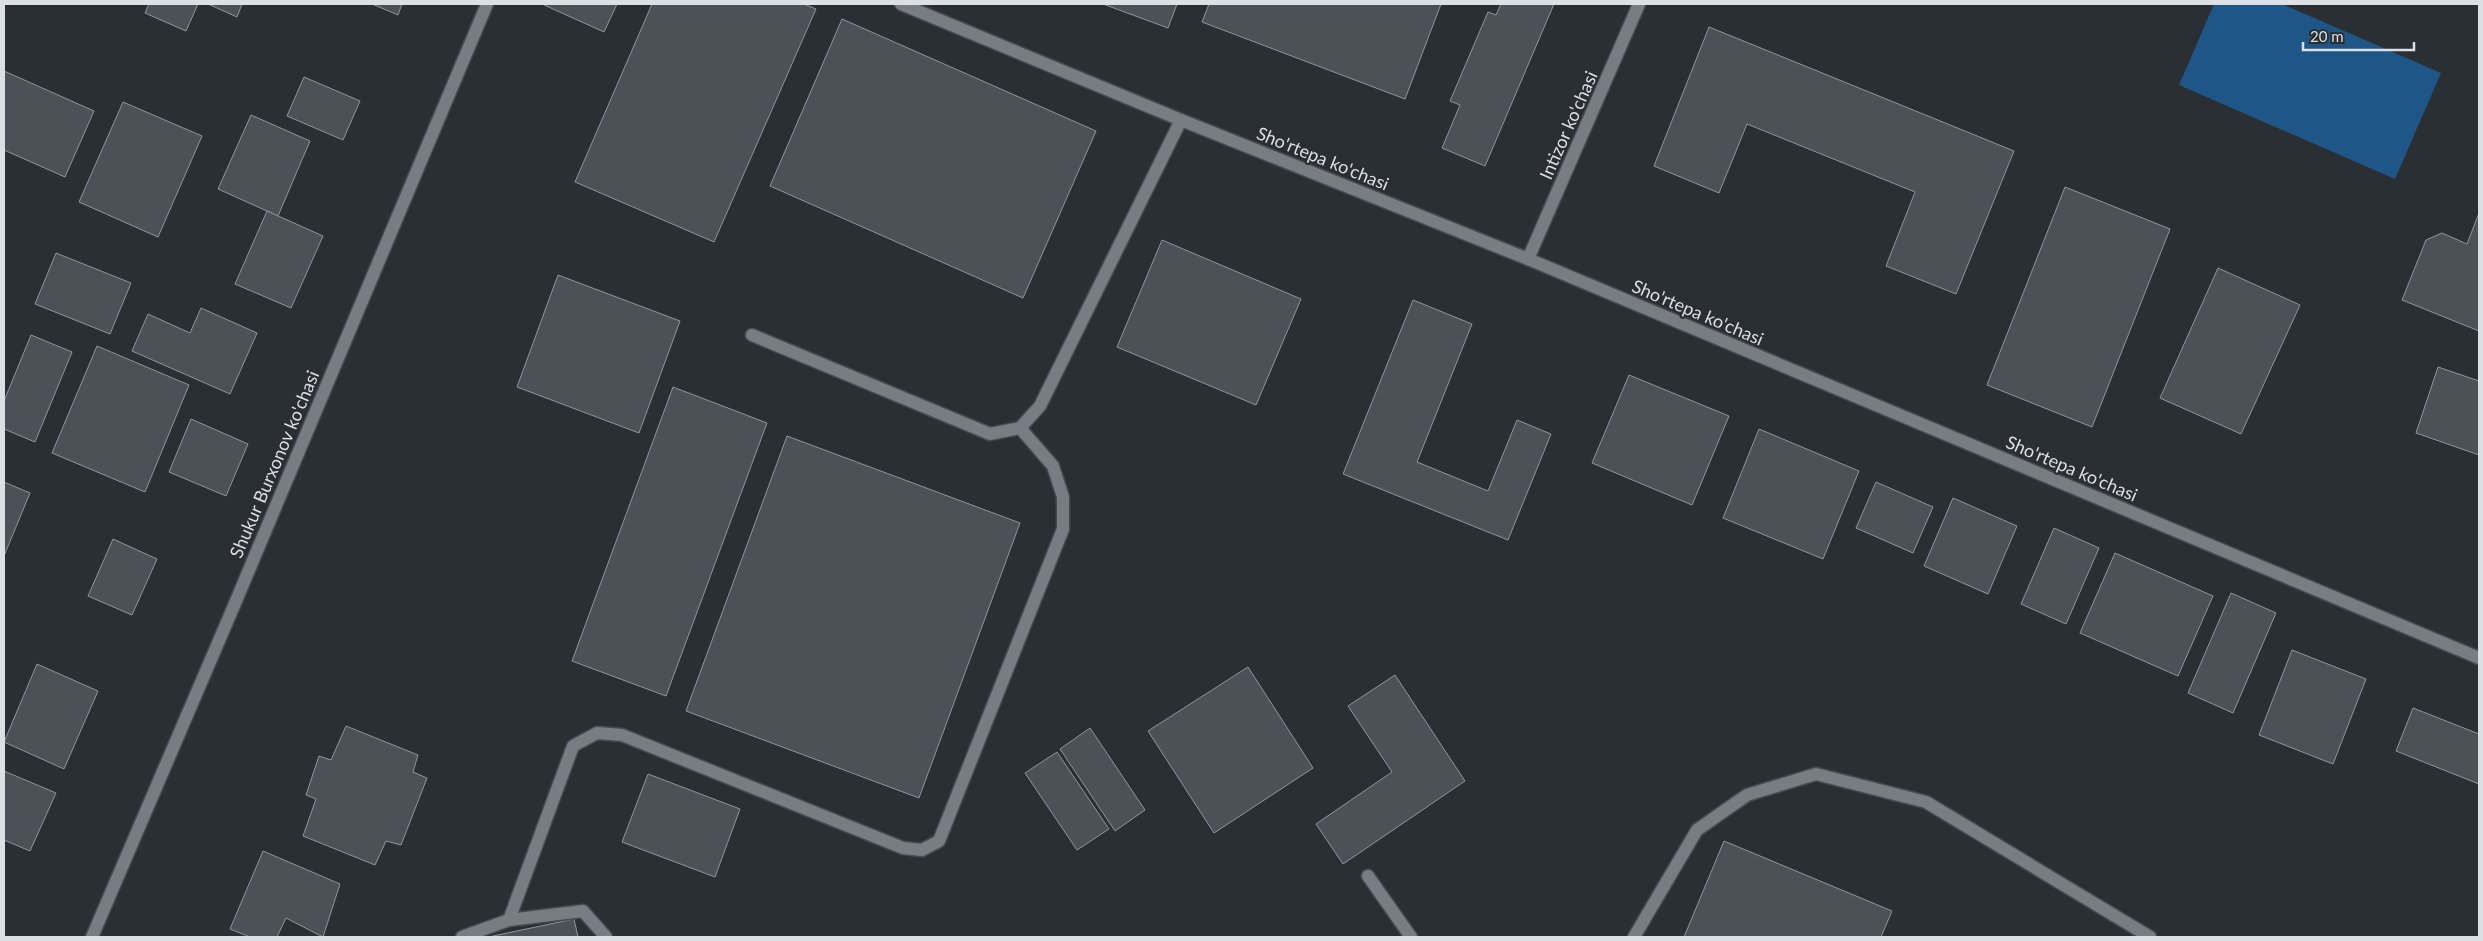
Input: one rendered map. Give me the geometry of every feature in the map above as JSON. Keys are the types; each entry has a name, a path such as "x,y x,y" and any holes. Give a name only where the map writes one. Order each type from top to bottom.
{"street":[{"name":"Shukur Burxonov ko'chasi","path":"92,937 487,4"},
{"name":"Sho'rtepa ko'chasi","path":"901,4 1181,120 1528,259 2479,658"},
{"name":"Intizor ko'chasi","path":"1528,259 1640,4"},
{"path":"752,335 990,434 1020,428 1040,406 1181,120"},
{"path":"509,920 573,746 596,733 622,735 903,848 922,850 938,841 1063,529 1063,498 1053,466 1020,428"},
{"path":"1634,937 1697,830 1747,795 1816,774 1926,802 2150,937"},
{"path":"1368,876 1411,937"},
{"path":"462,937 509,920 583,911 606,937"}],"shaded area":[{"path":"2214,4 2282,4 2441,73 2395,179 2179,85"}],"building":[{"path":"149,4 198,4 186,31 145,13"},
{"path":"208,4 242,4 237,17"},
{"path":"372,4 402,4 398,15"},
{"path":"542,4 617,4 604,32"},
{"path":"652,4 804,4 816,9 714,242 575,182"},
{"path":"1103,4 1177,4 1168,28"},
{"path":"1209,4 1441,4 1405,99 1202,22"},
{"path":"1501,4 1554,4 1485,166 1442,148 1460,105 1450,101 1488,12 1496,15"},
{"path":"842,19 1096,131 1023,298 770,186"},
{"path":"1709,27 2014,151 1956,294 1886,266 1915,192 1747,124 1719,193 1654,166"},
{"path":"4,71 94,111 65,177 4,150"},
{"path":"304,77 360,101 343,140 287,116"},
{"path":"123,102 202,136 158,237 79,202"},
{"path":"251,115 310,141 278,216 218,189"},
{"path":"2065,187 2170,229 2092,427 1987,385"},
{"path":"267,211 323,236 291,308 235,284"},
{"path":"2479,213 2479,331 2402,300 2426,240 2442,233 2467,244"},
{"path":"1162,240 1301,299 1256,405 1117,347"},
{"path":"56,253 131,283 110,334 35,304"},
{"path":"2218,268 2300,305 2241,434 2160,398"},
{"path":"558,275 680,321 639,433 517,387"},
{"path":"1413,300 1472,324 1417,462 1488,491 1517,420 1551,434 1508,540 1343,474"},
{"path":"201,308 257,333 230,394 132,351 148,314 190,333"},
{"path":"31,335 72,352 35,442 4,429 4,401"},
{"path":"97,346 189,385 145,492 52,453"},
{"path":"2438,367 2479,381 2479,455 2416,433"},
{"path":"1629,375 1729,416 1692,505 1592,463"},
{"path":"673,387 767,423 666,696 572,661"},
{"path":"191,419 248,444 226,496 169,472"},
{"path":"1759,429 1859,471 1823,559 1723,518"},
{"path":"787,436 1020,523 919,798 686,711"},
{"path":"4,482 30,493 4,556"},
{"path":"1876,482 1933,507 1913,553 1856,528"},
{"path":"1953,498 2017,526 1988,594 1924,566"},
{"path":"2054,528 2099,548 2066,624 2021,604"},
{"path":"113,539 157,559 132,615 88,596"},
{"path":"2115,553 2213,596 2178,676 2080,633"},
{"path":"2231,593 2276,613 2233,713 2188,693"},
{"path":"2292,650 2366,679 2333,764 2259,735"},
{"path":"37,664 98,691 64,769 4,742"},
{"path":"1248,667 1313,768 1214,833 1148,731"},
{"path":"1395,675 1465,781 1343,864 1316,824 1392,772 1348,706"},
{"path":"2413,708 2479,734 2479,784 2396,751"},
{"path":"346,726 418,755 413,772 427,778 401,845 386,841 375,865 303,836 316,799 306,795 319,756 331,760"},
{"path":"1090,728 1145,810 1115,831 1060,749"},
{"path":"1057,752 1109,829 1077,850 1025,773"},
{"path":"4,771 56,793 30,851 4,840"},
{"path":"648,774 740,809 715,877 622,842"},
{"path":"1724,841 1892,911 1881,937 1684,937"},
{"path":"263,851 340,884 323,937 286,918 277,937 250,937 230,929"},
{"path":"574,919 578,937 489,937 493,936"}]}
